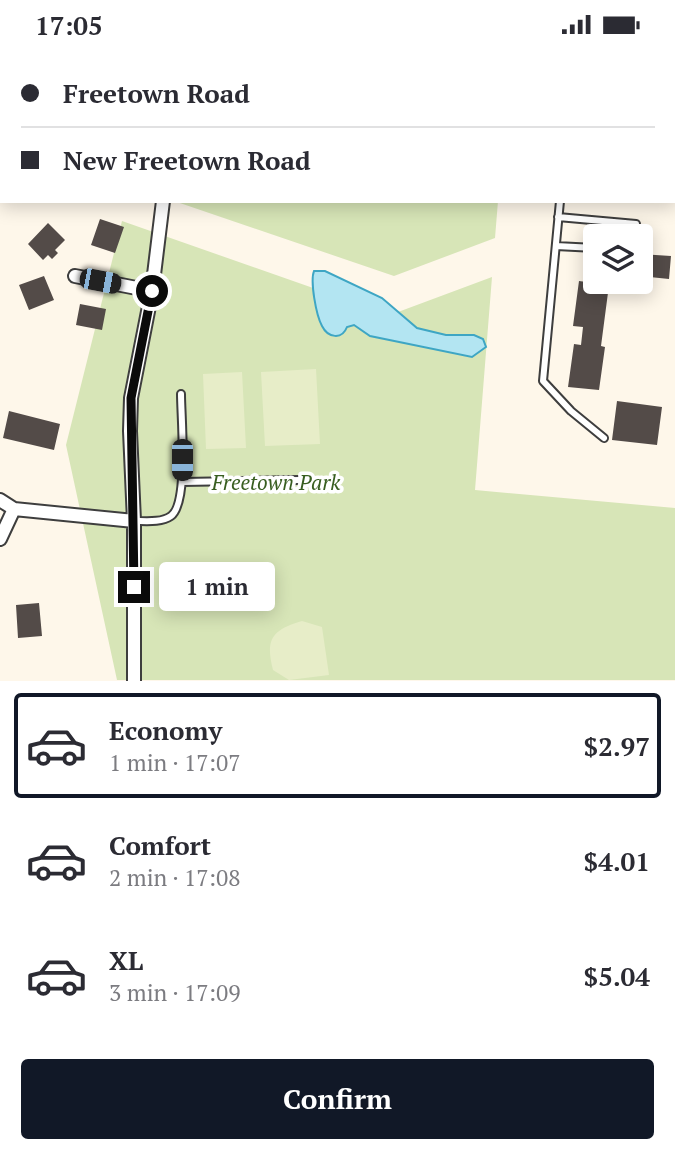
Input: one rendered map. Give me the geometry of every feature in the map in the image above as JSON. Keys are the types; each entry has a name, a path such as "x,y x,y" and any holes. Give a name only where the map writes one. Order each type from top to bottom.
{"street":[{"path":"134,681 131,398 152,291 163,203"},
{"path":"75,276 152,291"},
{"path":"0,500 15,509 134,521"},
{"path":"0,539 15,509"}],"lane":[{"path":"560,203 544,381 571,411 604,438"},
{"path":"558,218 636,224"},
{"path":"556,246 583,247"},
{"path":"134,521 158,521 170,517 179,507 182,482 181,394"},
{"path":"182,482 300,480"}],"green space":[{"path":"180,203 498,203 495,238 394,276"},
{"name":"Freetown Park","path":"122,221 390,315 492,277 475,490 675,508 675,680 117,680 66,445"},
{"path":"316,369 320,444 265,446 261,372"},
{"path":"242,372 246,448 206,449 203,374"},
{"path":"302,621 322,627 329,675 289,680 273,670 271,643 278,632"}],"water":[{"path":"314,271 325,271 382,298 417,328 446,335 474,335 483,339 486,347 472,357 370,336 354,325 347,327 338,336 331,335 322,326 318,314 313,290"}],"building":[{"path":"100,219 124,227 115,253 91,245"},
{"path":"48,223 65,240 55,250 58,253 52,259 48,255 43,260 28,244"},
{"path":"653,255 671,256 669,279 653,277"},
{"path":"44,276 54,300 29,310 19,285"},
{"path":"579,281 583,282 583,294 608,294 599,390 568,387 574,344 581,345 583,327 573,326"},
{"path":"80,304 106,309 102,330 76,325"},
{"path":"617,401 662,407 657,445 612,440"},
{"path":"9,411 60,424 54,450 3,438"},
{"path":"39,603 42,636 18,638 16,605"}],"route":[{"path":"134,587 131,398 152,291"}]}
